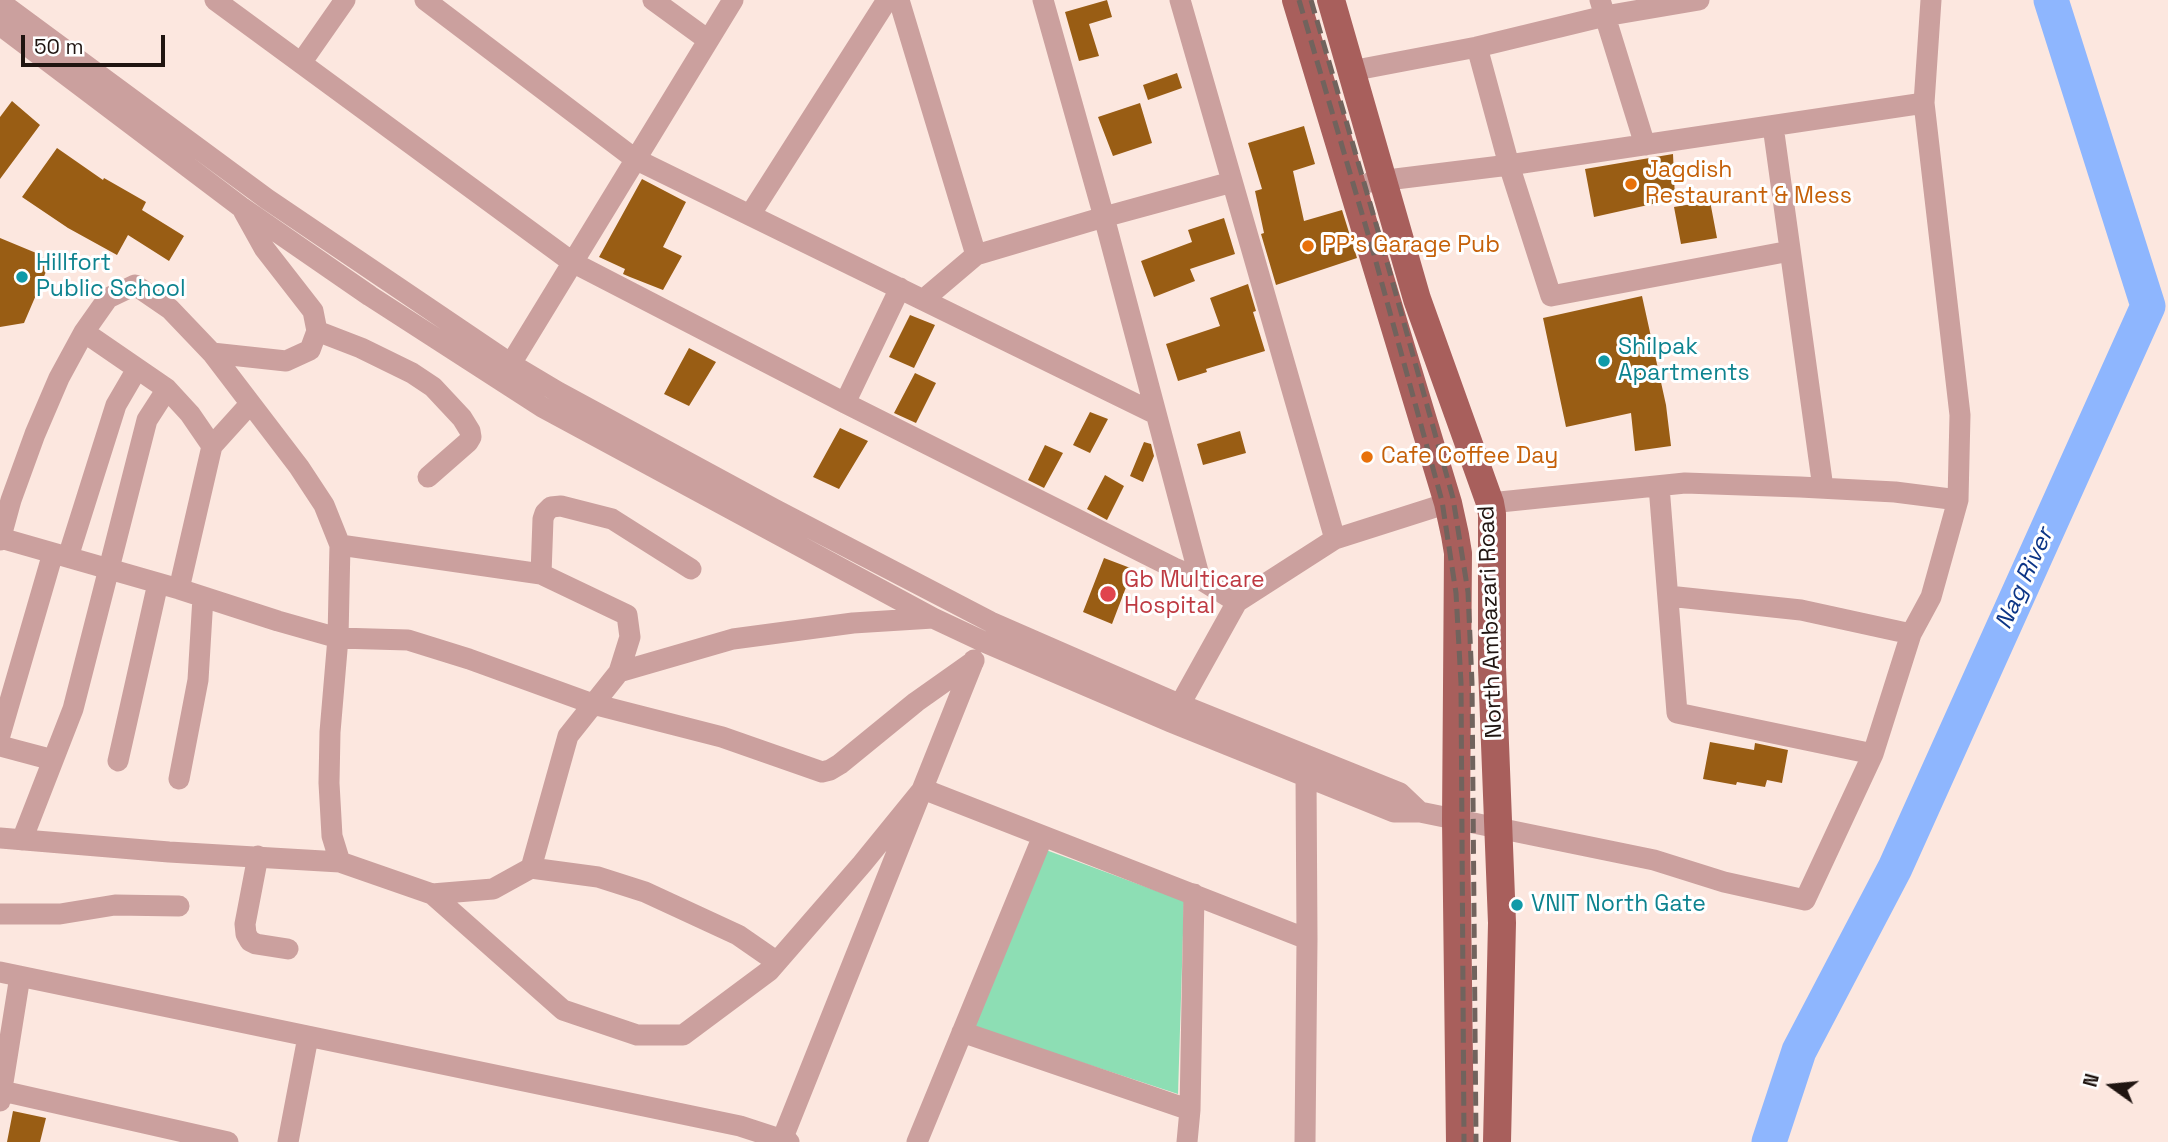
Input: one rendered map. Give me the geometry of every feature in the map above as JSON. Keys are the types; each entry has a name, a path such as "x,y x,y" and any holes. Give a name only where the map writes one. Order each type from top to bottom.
{"main road":[{"name":"North Ambazari Road","path":"1296,0 1448,503 1458,552 1456,820 1460,1142"},
{"name":"North Ambazari Road","path":"1331,0 1417,299 1490,503 1493,529 1492,667 1499,830 1509,903 1497,1142"}],"street":[{"path":"215,0 572,262 845,403 1200,579 1237,602"},
{"path":"301,63 345,0"},
{"path":"653,0 708,40"},
{"path":"505,373 733,0"},
{"path":"750,215 887,0"},
{"path":"898,0 976,255"},
{"path":"1043,0 1200,579"},
{"path":"1180,0 1335,539"},
{"path":"1350,71 1477,47 1602,8 1699,0"},
{"path":"1175,713 1306,776 1394,812 1420,812 1654,860 1724,882 1805,900 1873,754 1911,634 1931,597 1958,500 1960,415 1924,103 1931,0"},
{"path":"427,1 635,159 1156,414"},
{"path":"0,2 505,373 542,407 982,642 1400,793 1420,812"},
{"path":"1602,8 1645,145"},
{"path":"3,34 241,207 370,296 505,373 774,509 982,642"},
{"path":"1477,47 1509,165 1552,296 1790,251"},
{"path":"1352,186 1381,179 1509,165 1924,103"},
{"path":"1773,126 1823,488"},
{"path":"923,300 976,255 1232,182"},
{"path":"212,353 286,361 310,350 317,331 313,310 264,248 241,207"},
{"path":"340,862 332,836 329,783 330,732 338,638 341,545 324,505 299,467 212,353 170,309 135,285 108,298 84,332 59,378 35,434 0,539 179,589 338,638 408,640 593,704 722,737 822,772 840,764 916,702 982,642"},
{"path":"845,403 900,288"},
{"path":"317,331 362,348 412,373 433,387 462,418 471,437 428,477"},
{"path":"84,332 167,389 190,414 212,446"},
{"path":"0,735 61,555 116,405 137,369"},
{"path":"22,840 73,709 147,420 167,389"},
{"path":"179,589 212,446 250,404"},
{"path":"1490,503 1685,483 1895,492 1958,500"},
{"path":"1659,486 1677,713 1873,754"},
{"path":"1175,713 1237,602 1335,539 1448,503"},
{"path":"541,574 543,519 551,507 561,506 612,519 691,569"},
{"path":"341,545 541,574 627,615 630,637 619,672 568,736 531,868"},
{"path":"118,761 158,583"},
{"path":"1668,596 1801,610 1911,634"},
{"path":"179,779 198,680 203,597"},
{"path":"619,672 733,639 853,623 933,618"},
{"path":"228,1142 1,1096 10,974 308,1037 738,1134 786,1141 982,642"},
{"path":"0,746 53,760"},
{"path":"1305,1142 1306,776"},
{"path":"923,789 1307,939"},
{"path":"0,838 340,862 432,894 563,1010 637,1035 683,1035 769,971 923,789"},
{"path":"917,1142 1043,836"},
{"path":"258,856 245,924 246,934 250,941 256,944 288,949"},
{"path":"432,894 493,889 531,868 598,877 645,892 738,935 777,962"},
{"path":"1187,1142 1195,894"},
{"path":"0,914 60,914 116,905 179,906"},
{"path":"962,1032 1190,1110"},
{"path":"288,1142 308,1037"},
{"path":"129,1142 133,1121"}],"green space":[{"path":"1046,850 1184,901 1178,1094 971,1026"}],"building":[{"path":"1107,0 1112,17 1089,24 1099,56 1079,61 1065,12"},
{"path":"1177,73 1182,88 1148,100 1143,85"},
{"path":"12,101 40,125 0,179 0,117"},
{"path":"1140,103 1152,143 1113,156 1098,117"},
{"path":"1304,126 1315,164 1293,171 1304,221 1342,210 1357,258 1276,285 1261,234 1264,233 1255,191 1262,189 1248,143"},
{"path":"57,148 103,180 104,178 146,202 142,210 184,236 169,261 128,235 117,255 68,228 22,197"},
{"name":"Jagdish Restaurant & Mess","path":"1673,154 1675,199 1594,217 1585,169"},
{"path":"642,179 686,202 663,247 682,256 663,290 623,274 625,269 599,257"},
{"path":"1710,201 1717,238 1681,244 1674,207"},
{"path":"1224,218 1235,254 1190,269 1195,281 1154,297 1141,261 1192,242 1188,230"},
{"name":"Hillfort Public School","path":"0,238 41,255 48,267 24,323 0,327"},
{"path":"1248,284 1265,351 1206,369 1207,372 1178,381 1166,344 1220,326 1210,298"},
{"name":"Shilpak Apartments","path":"1642,296 1666,405 1671,446 1635,451 1631,413 1566,427 1543,318"},
{"path":"910,315 935,325 914,368 889,357"},
{"path":"689,348 716,362 689,406 664,394"},
{"path":"915,373 936,383 916,423 894,413"},
{"path":"1090,412 1108,419 1090,453 1073,445"},
{"path":"840,428 868,441 839,489 813,477"},
{"path":"1240,431 1246,453 1203,465 1197,444"},
{"path":"1144,442 1151,444 1154,456 1143,482 1130,476"},
{"path":"1045,445 1063,453 1044,488 1028,480"},
{"path":"1105,475 1124,486 1107,520 1087,509"},
{"path":"1104,558 1133,569 1112,624 1083,612"},
{"path":"1710,742 1754,750 1755,743 1788,750 1782,783 1767,780 1765,787 1703,779"},
{"path":"13,1111 46,1118 40,1142 7,1142"}],"waterway":[{"name":"Nag River","path":"1769,1142 1799,1051 1895,868 2148,306 2051,0"}],"railway":[{"path":"1299,0 1373,251 1442,501 1456,593 1461,683 1464,1142"},
{"path":"1311,0 1453,498 1468,592 1472,683 1476,1142"}],"place":[{"name":"Jagdish Restaurant & Mess","path":"1631,184"},
{"name":"PP's Garage Pub","path":"1308,246"},
{"name":"Hillfort Public School","path":"22,277"},
{"name":"Shilpak Apartments","path":"1604,361"},
{"name":"Cafe Coffee Day","path":"1367,457"},
{"name":"Gb Multicare Hospital","path":"1108,594"},
{"name":"VNIT North Gate","path":"1517,905"}]}
